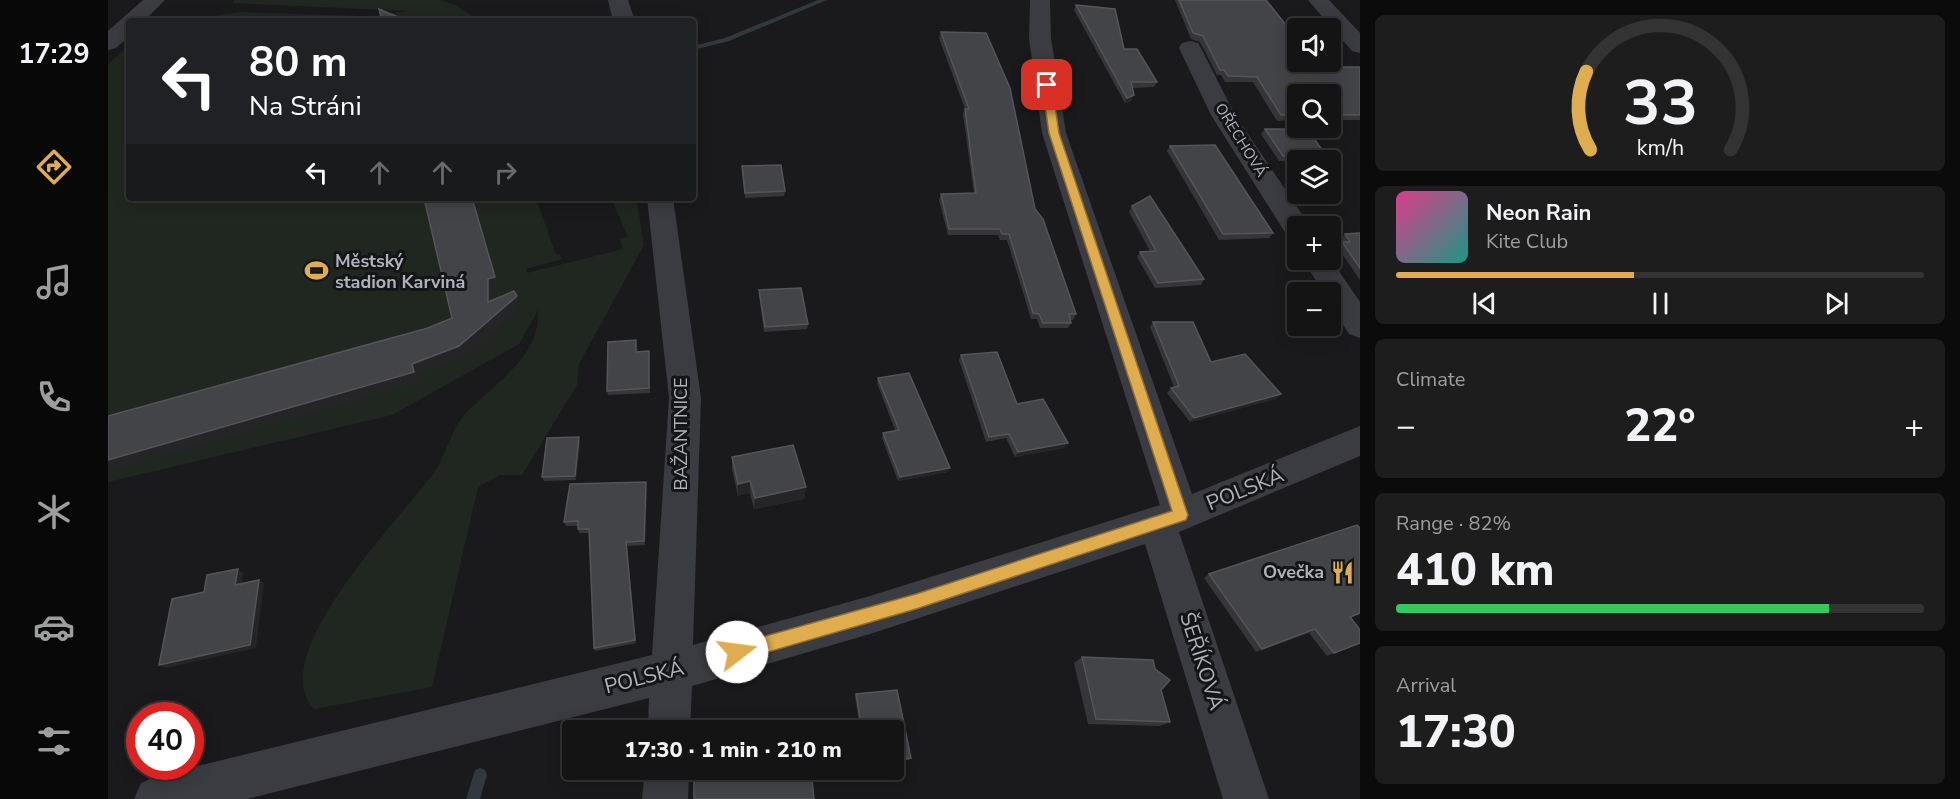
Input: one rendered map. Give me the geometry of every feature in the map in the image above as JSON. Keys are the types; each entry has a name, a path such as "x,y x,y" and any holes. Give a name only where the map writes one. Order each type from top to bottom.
{"street":[{"path":"135,18 155,0"},
{"path":"618,0 623,18"},
{"name":"ŠEŘÍKOVÁ","path":"1040,0 1040,38 1054,133 1169,519 1246,799"},
{"path":"1318,0 1360,46"},
{"path":"108,43 126,26"},
{"name":"OŘECHOVÁ","path":"1190,48 1224,115 1289,216"},
{"name":"BAŽANTNICE","path":"660,201 685,398 670,720"},
{"path":"1324,270 1360,326"},
{"name":"POLSKÁ","path":"157,799 673,671 882,612 1169,519 1360,441"},
{"path":"665,799 666,780"}],"shaded area":[{"path":"234,0 440,0 457,6 475,18 362,18 407,11 233,3"},
{"path":"241,12 359,16 347,18 202,18"},
{"name":"Městský stadion Karviná","path":"126,48 126,201 537,201 556,255 560,254 562,259 526,269 527,273 623,249 620,239 628,237 612,201 637,201 644,245 579,364 577,385 522,475 500,475 478,487 432,687 314,709 303,685 307,656 321,623 368,553 433,474 465,414 524,356 537,327 538,310 519,344 392,415 108,482 108,65"}],"building":[{"path":"1179,0 1266,0 1287,26 1287,72 1341,72 1341,67 1360,67 1360,115 1341,115 1341,84 1287,84 1287,115 1281,115 1257,77 1228,76 1224,70 1220,70 1203,36 1193,33"},
{"path":"1076,5 1115,9 1124,49 1137,49 1157,82 1131,82 1134,95 1127,98"},
{"path":"379,9 400,18 381,18"},
{"path":"941,32 986,33 1010,88 1035,209 1043,219 1076,314 1069,314 1071,323 1043,323 1039,314 1033,313 1009,234 1002,234 1000,229 949,229 941,194 976,193 965,109 969,109"},
{"path":"1265,129 1287,129 1287,138 1314,138 1322,150 1287,150 1287,156 1283,156"},
{"path":"1215,145 1273,233 1223,234 1170,146"},
{"path":"781,165 785,191 745,193 742,166"},
{"path":"1150,196 1204,279 1158,283 1140,252 1156,251 1132,206"},
{"path":"425,201 473,201 495,277 488,279 488,302 514,291 517,296 459,346 412,364 414,372 108,460 108,416 428,328 452,318"},
{"path":"1360,233 1360,268 1342,242 1350,242 1345,234"},
{"path":"801,288 808,324 765,327 759,290"},
{"path":"1153,322 1193,322 1211,362 1245,354 1281,394 1194,418 1171,388 1179,386"},
{"path":"636,340 636,352 649,351 649,388 607,391 608,342"},
{"path":"997,352 1017,404 1043,399 1068,443 1018,452 1009,434 989,437 961,355"},
{"path":"909,373 950,468 900,477 883,433 899,430 878,378"},
{"path":"579,437 575,476 542,477 547,438"},
{"path":"793,445 806,487 755,498 750,481 738,484 732,457"},
{"path":"646,482 644,541 626,542 635,640 594,648 589,529 578,529 578,521 564,522 570,484"},
{"path":"1357,525 1360,528 1360,613 1350,617 1360,630 1360,643 1334,653 1315,629 1262,649 1209,574"},
{"path":"238,569 235,585 259,580 250,645 159,665 172,599 204,592 207,575"},
{"path":"1082,657 1153,660 1155,669 1170,680 1161,690 1170,722 1096,719"},
{"path":"897,690 903,720 860,720 856,694"},
{"path":"904,724 911,758 904,759"},
{"path":"694,780 812,780 814,799 694,799"}],"waterway":[{"path":"696,47 727,40 824,0"},
{"path":"473,799 480,775"}],"place":[{"name":"Městský stadion Karviná","path":"317,271"},
{"name":"Ovečka","path":"1342,572"}],"route":[{"path":"737,652 916,602 1181,515 1054,133 1047,85"}]}
